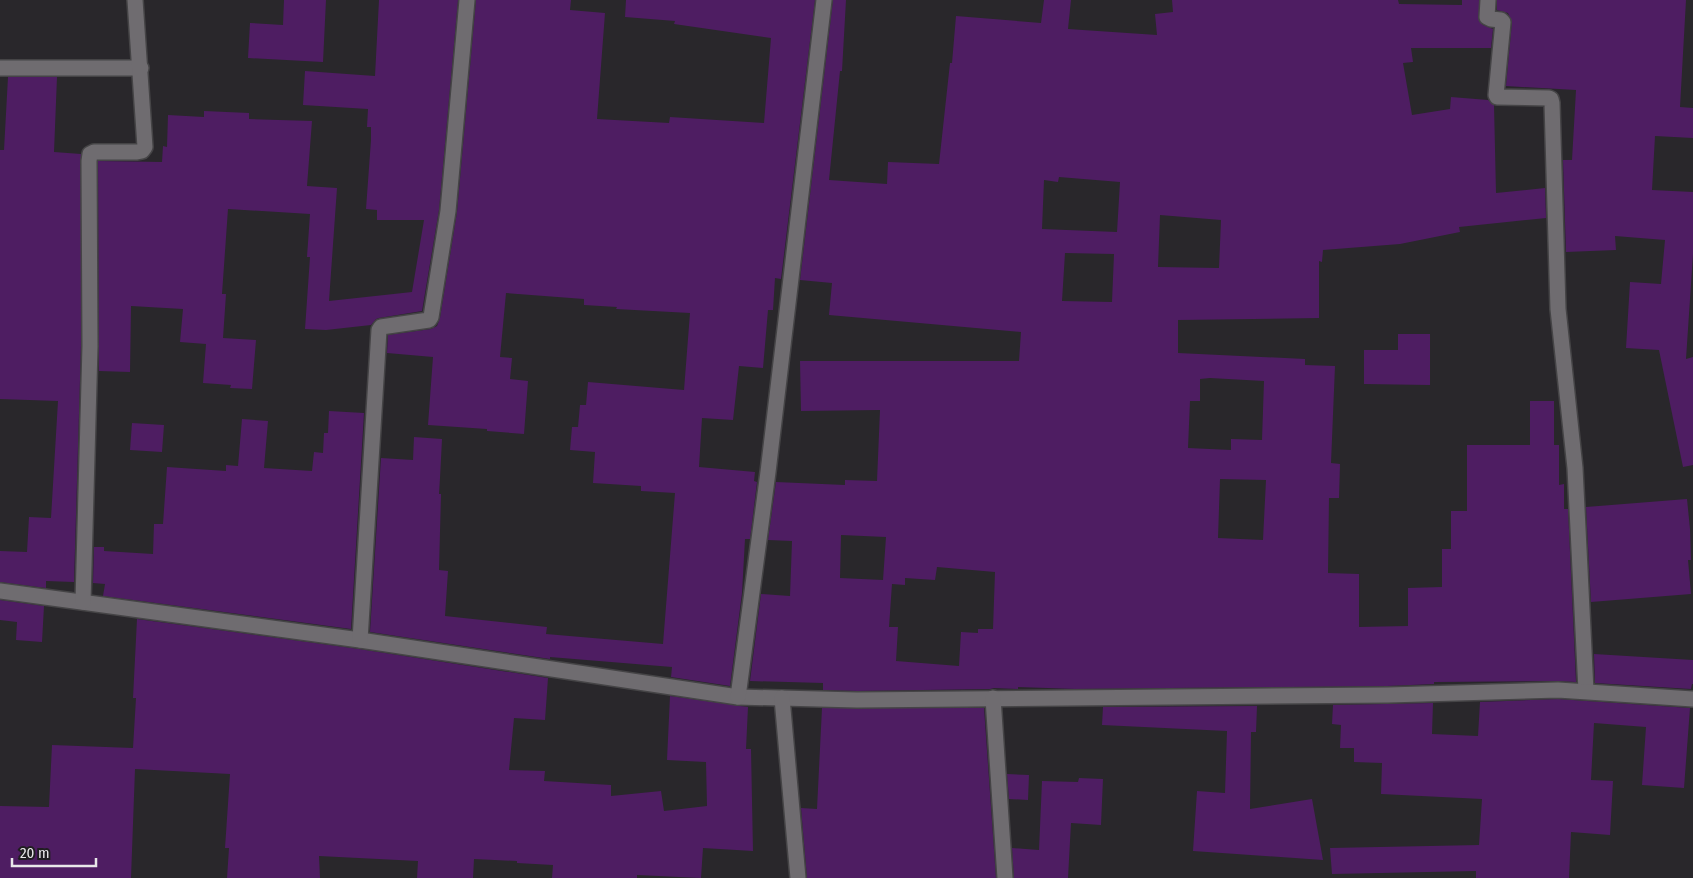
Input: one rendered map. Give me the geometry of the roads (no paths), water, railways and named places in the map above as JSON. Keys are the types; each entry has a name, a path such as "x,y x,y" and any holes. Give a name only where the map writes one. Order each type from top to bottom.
{"street":[{"path":"82,602 90,346 89,160 90,154 94,152 137,152 142,151 145,147 135,0"},
{"path":"360,640 379,330 381,327 430,320 431,317 448,211 467,0"},
{"path":"738,697 768,472 824,0"},
{"path":"1488,0 1487,17 1502,20 1503,22 1497,97 1549,98 1552,103 1558,309 1575,468 1586,692"},
{"path":"0,68 140,68"},
{"path":"0,591 360,640 738,697 858,700 1388,695 1558,690 1693,699"},
{"path":"782,698 798,878"},
{"path":"993,698 1005,878"}]}
